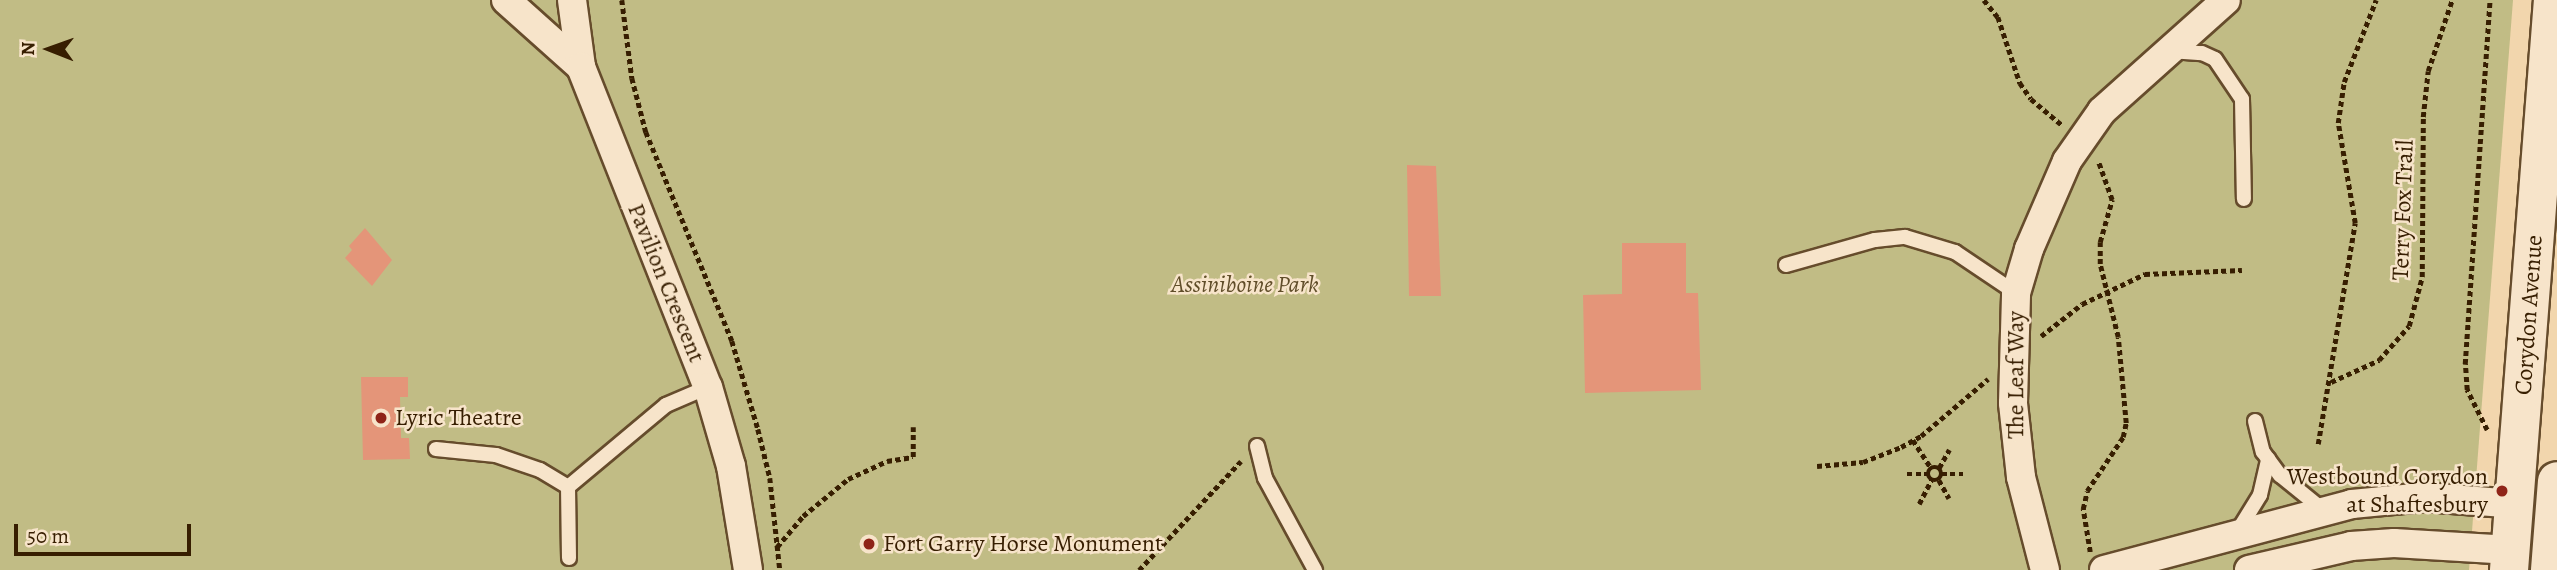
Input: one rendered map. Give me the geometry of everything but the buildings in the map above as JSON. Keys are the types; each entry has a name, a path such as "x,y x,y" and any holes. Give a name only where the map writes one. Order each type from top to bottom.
{"main road":[{"name":"Corydon Avenue","path":"2510,560 2554,44 2553,0"},
{"path":"2510,560 2553,559 2556,499 2515,504"}],"street":[{"path":"506,0 581,67"},
{"name":"Pavilion Crescent","path":"572,0 581,67 708,387 731,466 748,570"},
{"name":"The Leaf Way","path":"2045,570 2017,447 2011,359 2017,293 2042,214 2081,140 2102,111 2165,51 2226,0"},
{"path":"2098,563 2235,535 2323,510 2425,497 2515,504"},
{"path":"2249,570 2351,546 2394,543 2510,560"}],"lane":[{"path":"2165,51 2202,53 2215,59 2242,99 2244,199"},
{"path":"1786,265 1875,240 1905,237 1955,252 2017,293"},
{"path":"568,487 666,405 708,387"},
{"path":"2255,421 2268,459 2291,486 2323,510"},
{"path":"1258,446 1265,478 1315,570"},
{"path":"436,449 496,455 540,470 568,487"},
{"path":"2235,535 2260,495 2268,459"},
{"path":"568,487 569,558"}],"path":[{"path":"622,0 632,78 646,132 732,341 758,429 770,478 780,570"},
{"path":"1984,0 1998,17 2021,83 2031,99 2081,140 2102,166 2112,201 2101,242 2100,264 2118,337 2126,414 2123,437 2087,491 2083,509 2098,563"},
{"name":"Terry Fox Trail","path":"2318,444 2355,223 2338,123 2344,82 2376,0"},
{"name":"Terry Fox Trail","path":"2330,382 2379,360 2409,326 2422,277 2423,117 2428,71 2452,0"},
{"path":"2487,427 2467,390 2465,364 2490,0"},
{"path":"777,548 803,516 848,480 887,461 913,457 913,427"},
{"path":"1913,440 1931,468"},
{"path":"1139,570 1258,446"},
{"path":"1939,468 1949,450"},
{"path":"1931,468 1939,468"},
{"path":"1928,474 1931,468"},
{"path":"1939,468 1942,474"},
{"path":"1907,474 1928,474"},
{"path":"1928,474 1931,480"},
{"path":"1942,474 1963,474"},
{"path":"1939,480 1942,474"},
{"path":"1931,480 1939,480"},
{"path":"1919,504 1931,480"},
{"path":"1939,480 1949,498"}],"green space":[{"name":"Assiniboine Park","path":"0,0 2513,0 2469,570 0,570"}],"place":[{"name":"Lyric Theatre","path":"381,418"},
{"name":"Westbound Corydon at Shaftesbury","path":"2502,491"},
{"name":"Fort Garry Horse Monument","path":"869,544"}]}
